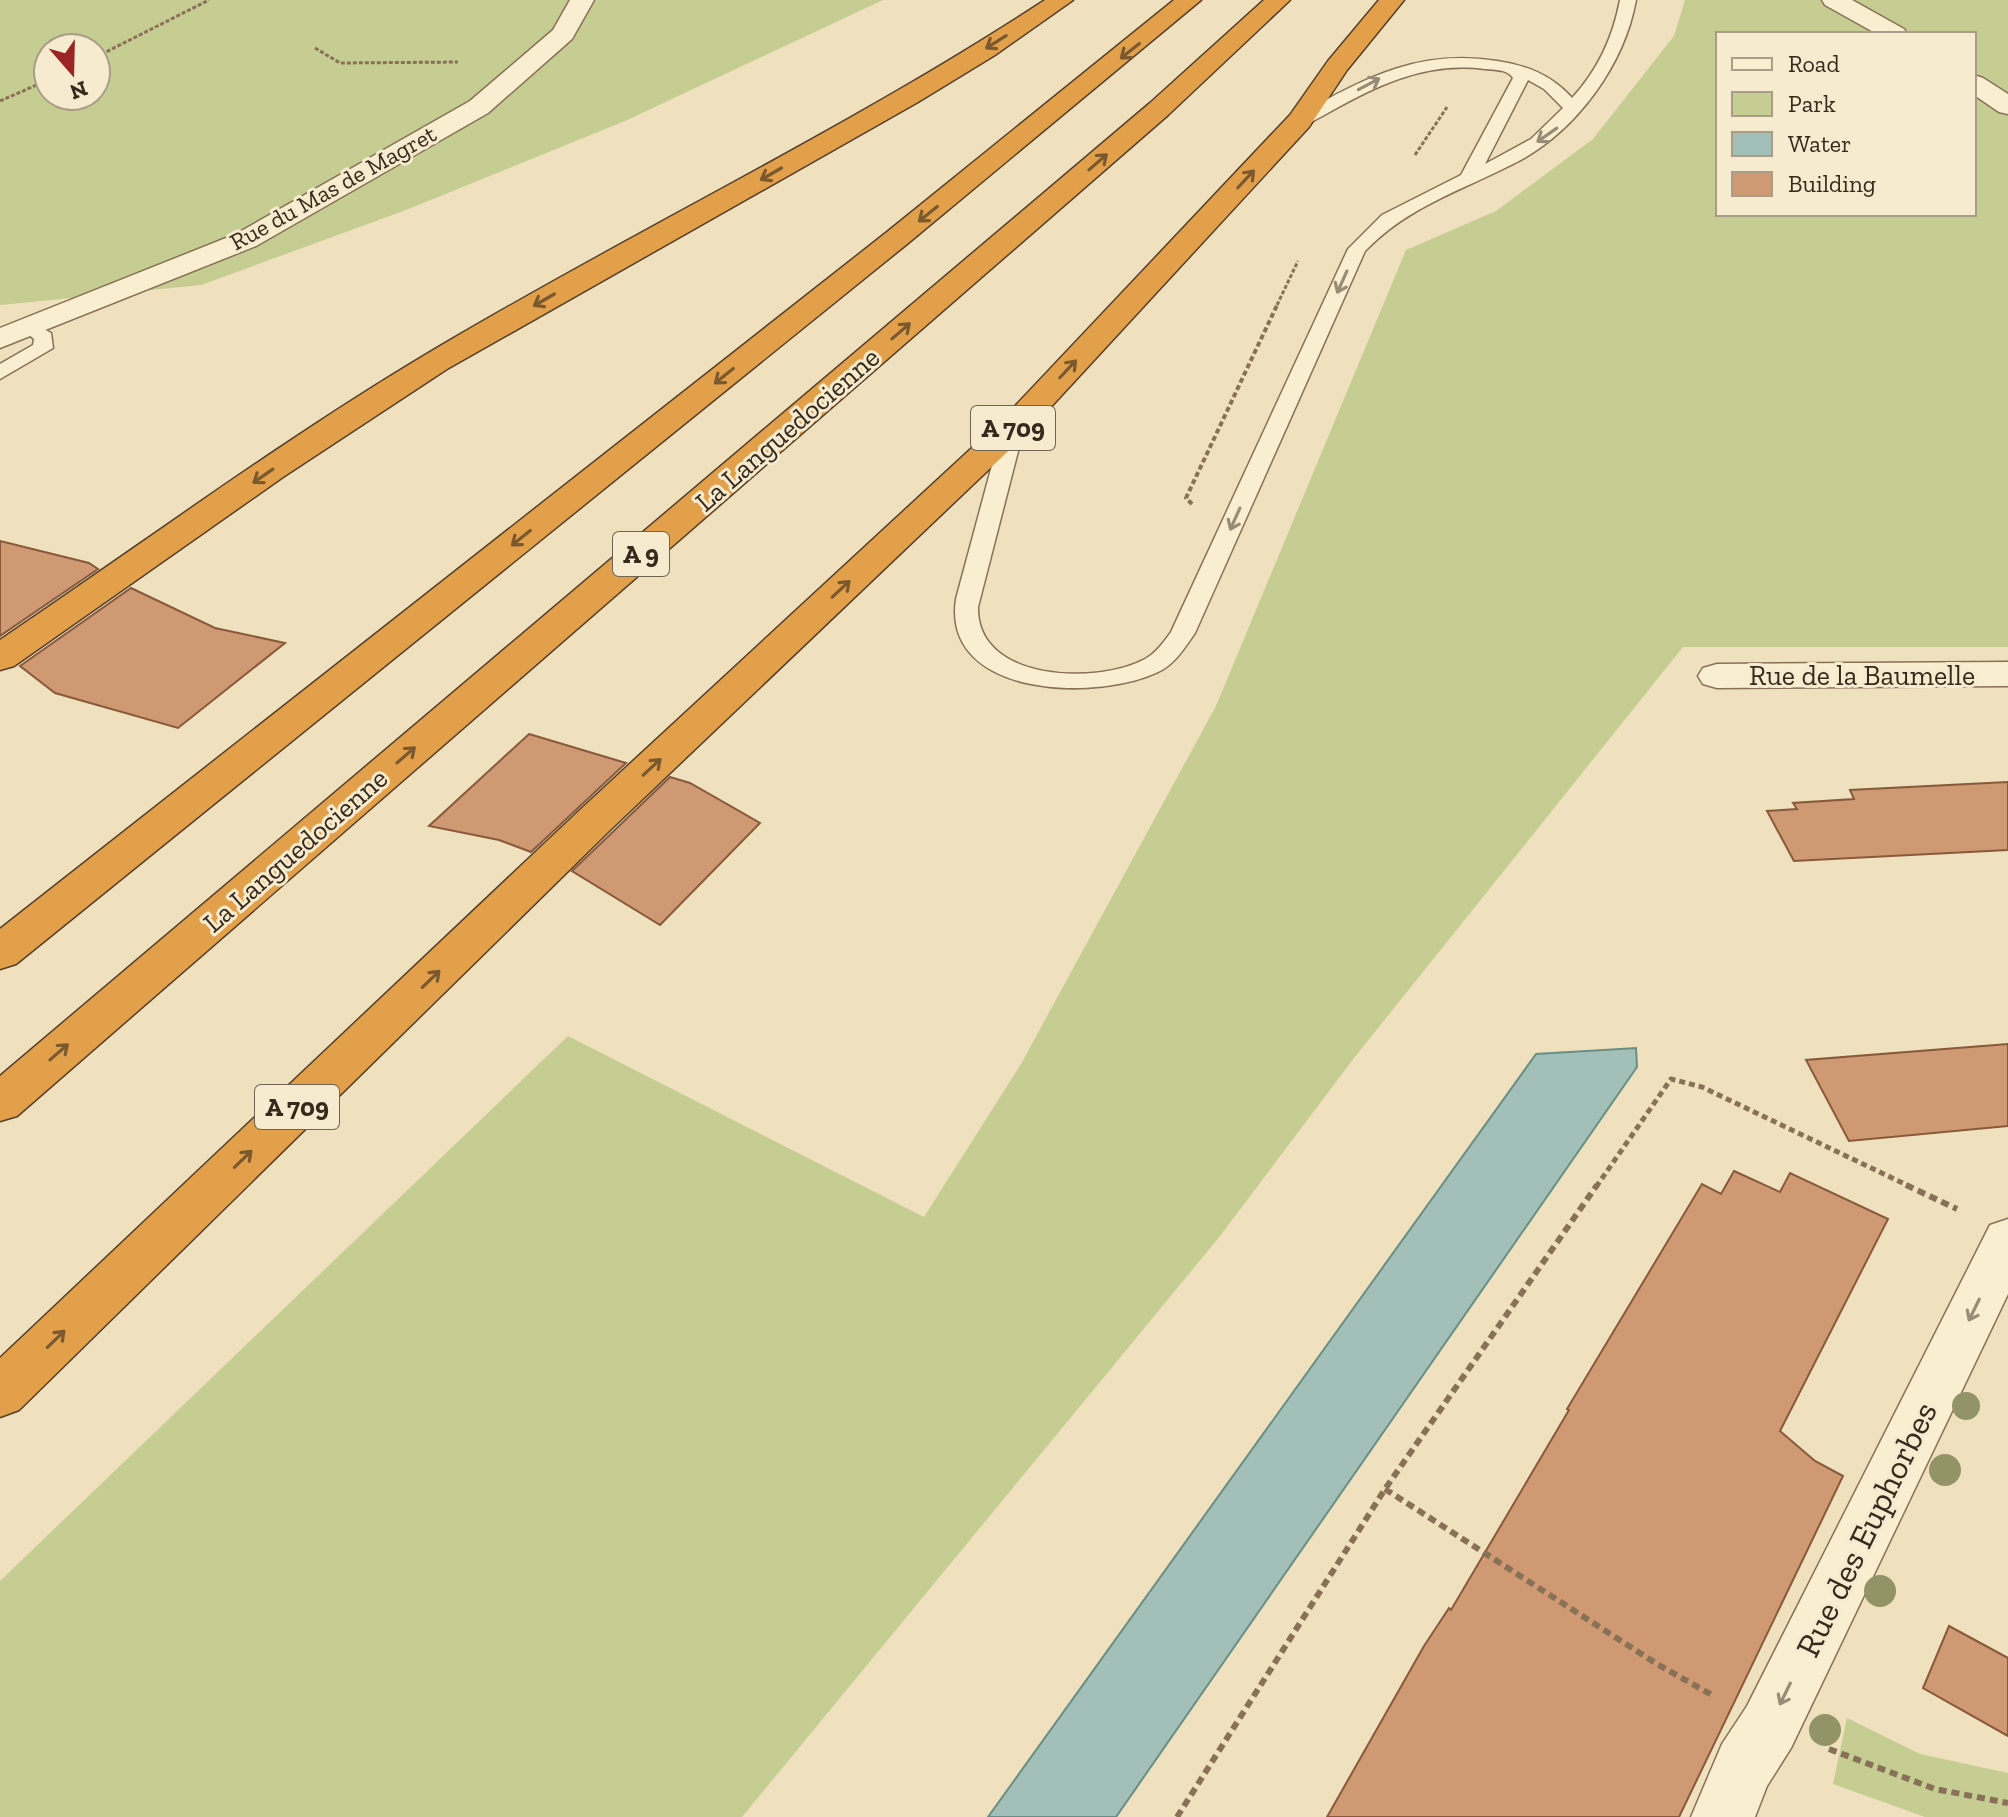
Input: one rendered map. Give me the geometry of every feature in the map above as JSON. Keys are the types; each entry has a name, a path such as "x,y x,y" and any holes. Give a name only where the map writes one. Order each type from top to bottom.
{"highway":[{"path":"0,658 327,431 437,362 919,89 1061,0"},
{"path":"0,953 921,219 1189,0"},
{"name":"La Languedocienne","path":"0,1103 1095,164 1278,0"},
{"name":"A 709","path":"0,1393 595,820 1013,428 1300,121 1337,66 1392,0"}],"street":[{"name":"Rue du Mas de Magret","path":"0,339 246,240 479,107 563,34 582,0"},
{"path":"1834,0 1891,32"},
{"path":"1976,84 2008,106"},
{"name":"Rue de la Baumelle","path":"1717,676 2008,674"},
{"name":"Rue des Euphorbes","path":"1723,1817 1744,1766 1769,1727 1987,1227"}],"lane":[{"path":"1013,428 973,582 966,622 974,641 999,665 1045,680 1098,681 1131,674 1154,664 1183,633 1357,249 1386,220 1539,141 1561,125 1615,47 1628,0"},
{"path":"1300,121 1394,71 1420,63 1449,60 1517,69 1541,78 1559,90 1572,108"},
{"path":"1470,175 1521,78 1517,69"},
{"path":"0,373 43,348 44,337 30,327"}],"path":[{"path":"112,49 209,0"},
{"path":"315,48 340,63 534,59"},
{"path":"0,101 32,87"},
{"path":"1177,1817 1385,1489 1671,1079 1702,1087 1987,1227"},
{"path":"1385,1489 1657,1664 1769,1727 1935,1789 2008,1803"}],"green space":[{"path":"0,0 883,0 625,121 406,210 201,285 0,305"},
{"path":"1685,0 2008,0 2008,647 1683,647 1354,1058 1220,1236 742,1817 0,1817 0,1581 568,1036 924,1217 1021,1064 1216,706 1406,250 1496,211 1593,139 1674,36"},
{"path":"1847,1718 1920,1754 2008,1773 2008,1817 1925,1817 1833,1784"}],"water":[{"path":"1636,1048 1637,1067 1116,1817 988,1817 1536,1054"}],"building":[{"path":"0,541 89,563 98,569 0,636"},
{"path":"131,588 215,628 285,643 178,728 55,693 20,666"},
{"path":"529,734 626,763 531,852 499,840 429,826"},
{"path":"670,777 690,783 760,823 660,925 572,871"},
{"path":"2008,782 2008,850 1794,861 1767,811 1797,809 1793,803 1854,799 1850,790"},
{"path":"2008,1044 2008,1126 1849,1141 1806,1060"},
{"path":"1734,1171 1780,1192 1790,1173 1888,1219 1780,1431 1815,1461 1843,1476 1679,1817 1327,1817 1424,1646 1449,1608 1451,1610 1702,1184 1721,1194"},
{"path":"1949,1626 2008,1658 2008,1736 1923,1688"}]}
